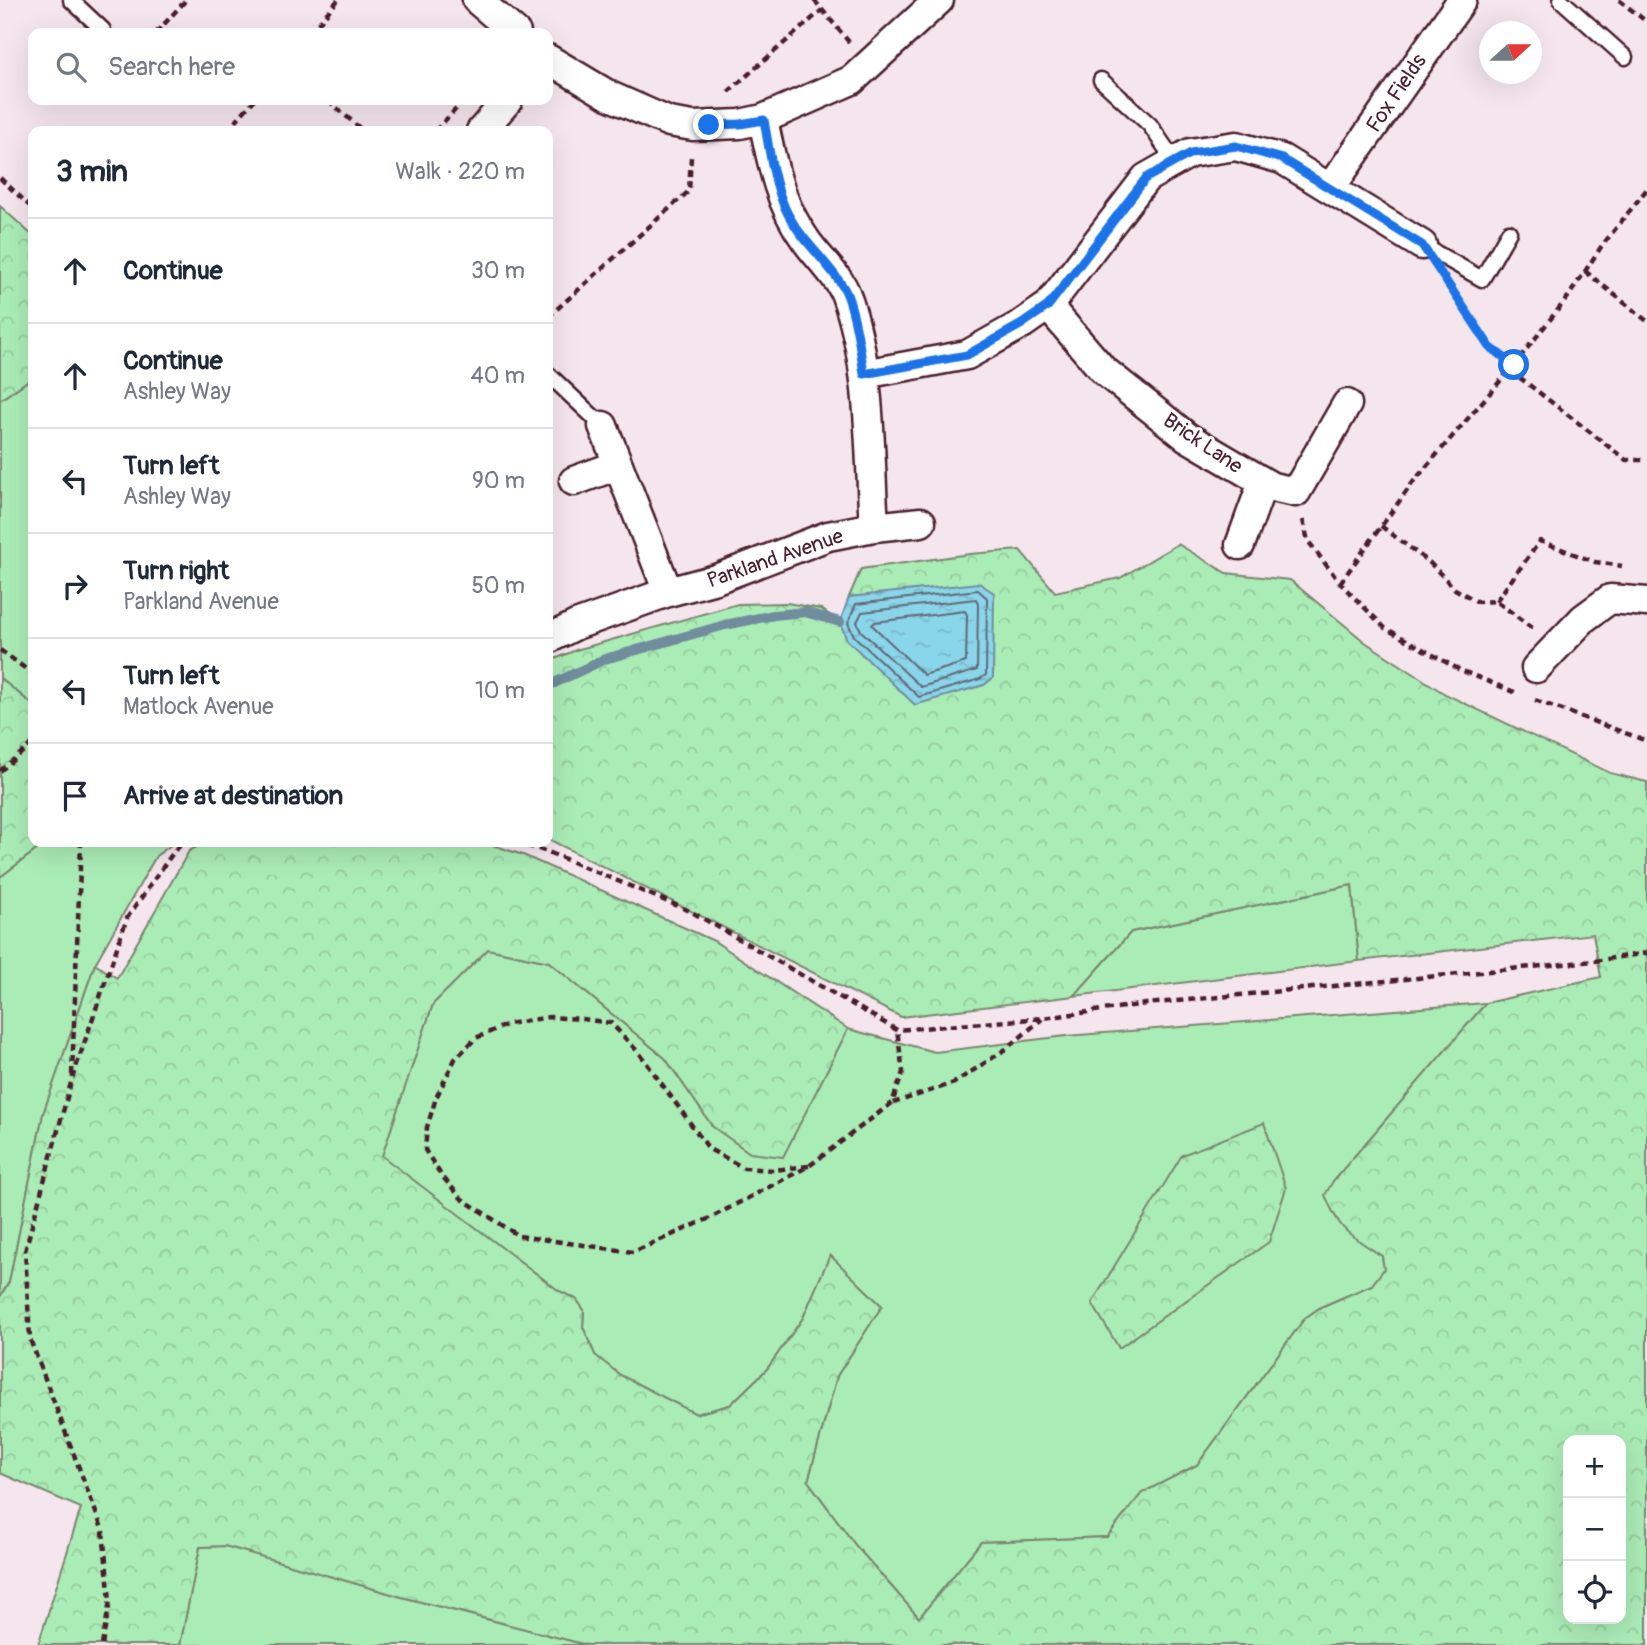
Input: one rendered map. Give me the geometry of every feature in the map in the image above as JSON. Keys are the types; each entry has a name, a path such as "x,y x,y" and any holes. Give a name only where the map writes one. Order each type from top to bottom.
{"street":[{"path":"477,0 510,28"},
{"path":"553,62 610,96 669,122 740,124 764,120 852,80 939,0"},
{"name":"Fox Fields","path":"1331,187 1462,0"},
{"path":"485,126 504,105"},
{"path":"764,120 785,208 845,291 860,346 874,527"},
{"path":"864,374 967,355 1022,324 1048,306 1146,178 1191,153 1236,146 1282,159 1422,245"},
{"name":"Brick Lane","path":"1048,306 1103,370 1187,437 1272,487 1296,492"},
{"path":"1296,492 1348,404"},
{"path":"603,426 668,592"},
{"path":"574,481 618,465"},
{"path":"1240,545 1263,482"},
{"name":"Parkland Avenue","path":"553,636 576,625 668,592 716,579 828,536 920,522"},
{"path":"1536,668 1584,618 1609,599 1647,602"}],"lane":[{"path":"71,0 101,28"},
{"path":"1561,0 1625,57"},
{"path":"1101,80 1150,125 1175,162"},
{"path":"1422,245 1482,279 1509,232"},
{"path":"553,379 603,426"}],"path":[{"path":"161,28 186,0"},
{"path":"314,28 338,0"},
{"path":"814,0 869,65"},
{"path":"1619,0 1647,22"},
{"path":"709,125 716,102 822,10"},
{"path":"231,126 250,105"},
{"path":"334,105 357,126"},
{"path":"440,126 457,108"},
{"path":"0,178 28,204"},
{"path":"1340,583 1414,481 1514,365 1647,189"},
{"path":"553,313 689,191"},
{"path":"1585,271 1647,321"},
{"path":"1449,286 1490,347 1514,365"},
{"path":"1510,370 1626,460 1647,460"},
{"path":"1296,492 1308,541 1340,583 1385,628 1460,670 1647,741"},
{"path":"1381,526 1430,563 1455,589 1478,602 1496,601 1557,646"},
{"path":"1496,601 1540,541 1595,562 1634,567"},
{"path":"0,650 28,670"},
{"path":"0,771 28,747"},
{"path":"72,1079 81,847"},
{"path":"102,1645 110,1601 103,1531 30,1339 25,1251 72,1079 127,918 179,847"},
{"path":"532,847 690,911 897,1030 1044,1018 1146,1004 1594,961 1647,953"},
{"path":"809,1166 773,1170 744,1168 709,1149 640,1054 611,1023 583,1018 549,1017 508,1024 476,1038 455,1059 436,1098 427,1127 425,1150 441,1175 462,1199 519,1236 633,1252 708,1219 809,1166 892,1103 954,1083 1006,1049 1044,1018"},
{"path":"892,1103 903,1072 897,1030"}],"green space":[{"path":"0,206 28,231 28,380 0,400"},
{"path":"28,380 28,701 0,678 0,400"},
{"path":"1178,544 1226,573 1290,580 1365,642 1445,694 1610,773 1647,782 1647,1645 587,1645 402,1597 225,1546 200,1547 180,1645 38,1645 81,1508 0,1473 0,1297 9,1282 43,1114 95,964 117,978 189,851 197,847 499,847 523,855 714,941 848,1029 783,1157 750,1153 713,1127 665,1058 549,962 488,949 433,1004 382,1156 559,1291 576,1299 584,1310 583,1327 595,1355 620,1375 696,1414 730,1405 767,1369 803,1318 830,1255 882,1306 837,1376 808,1481 856,1546 919,1618 981,1542 1107,1537 1142,1493 1197,1465 1305,1318 1321,1307 1372,1285 1384,1269 1382,1256 1347,1232 1336,1218 1325,1195 1333,1181 1486,1003 1601,977 1593,934 1359,961 1352,885 1131,932 1074,996 901,1017 553,842 553,660 576,650 738,604 787,603 821,609 840,622 847,640 890,594 849,597 861,569 1020,550 1055,592 1120,578"},
{"path":"0,678 28,701 28,847 40,847 0,877"},
{"path":"40,847 168,847 156,856 95,964 43,1114 9,1283 0,1297 0,877"},
{"path":"1352,885 1359,961 1074,996 1131,932"},
{"path":"488,949 549,962 665,1058 713,1127 782,1157 848,1029 935,1052 1066,1036 1486,1003 1333,1181 1373,1250 1382,1256 1384,1269 1372,1285 1321,1307 1305,1318 1197,1465 1142,1493 1107,1537 981,1542 919,1618 856,1546 808,1481 837,1376 882,1306 830,1256 803,1318 767,1369 730,1405 696,1414 620,1375 595,1355 583,1327 584,1310 576,1299 559,1291 381,1156 433,1004"},
{"path":"1264,1123 1286,1188 1269,1242 1119,1348 1092,1303 1182,1155"},
{"path":"225,1546 402,1597 587,1645 180,1645 200,1547"}],"water":[{"path":"979,583 994,593 993,678 984,685 915,705 847,640 840,622 849,597"}],"waterway":[{"path":"553,684 605,659 725,625 805,612 840,622"}],"route":[{"path":"709,125 764,120 785,208 845,291 860,346 864,374 967,355 1022,324 1048,306 1146,178 1191,153 1236,146 1282,159 1422,245 1490,347 1514,365"}]}
